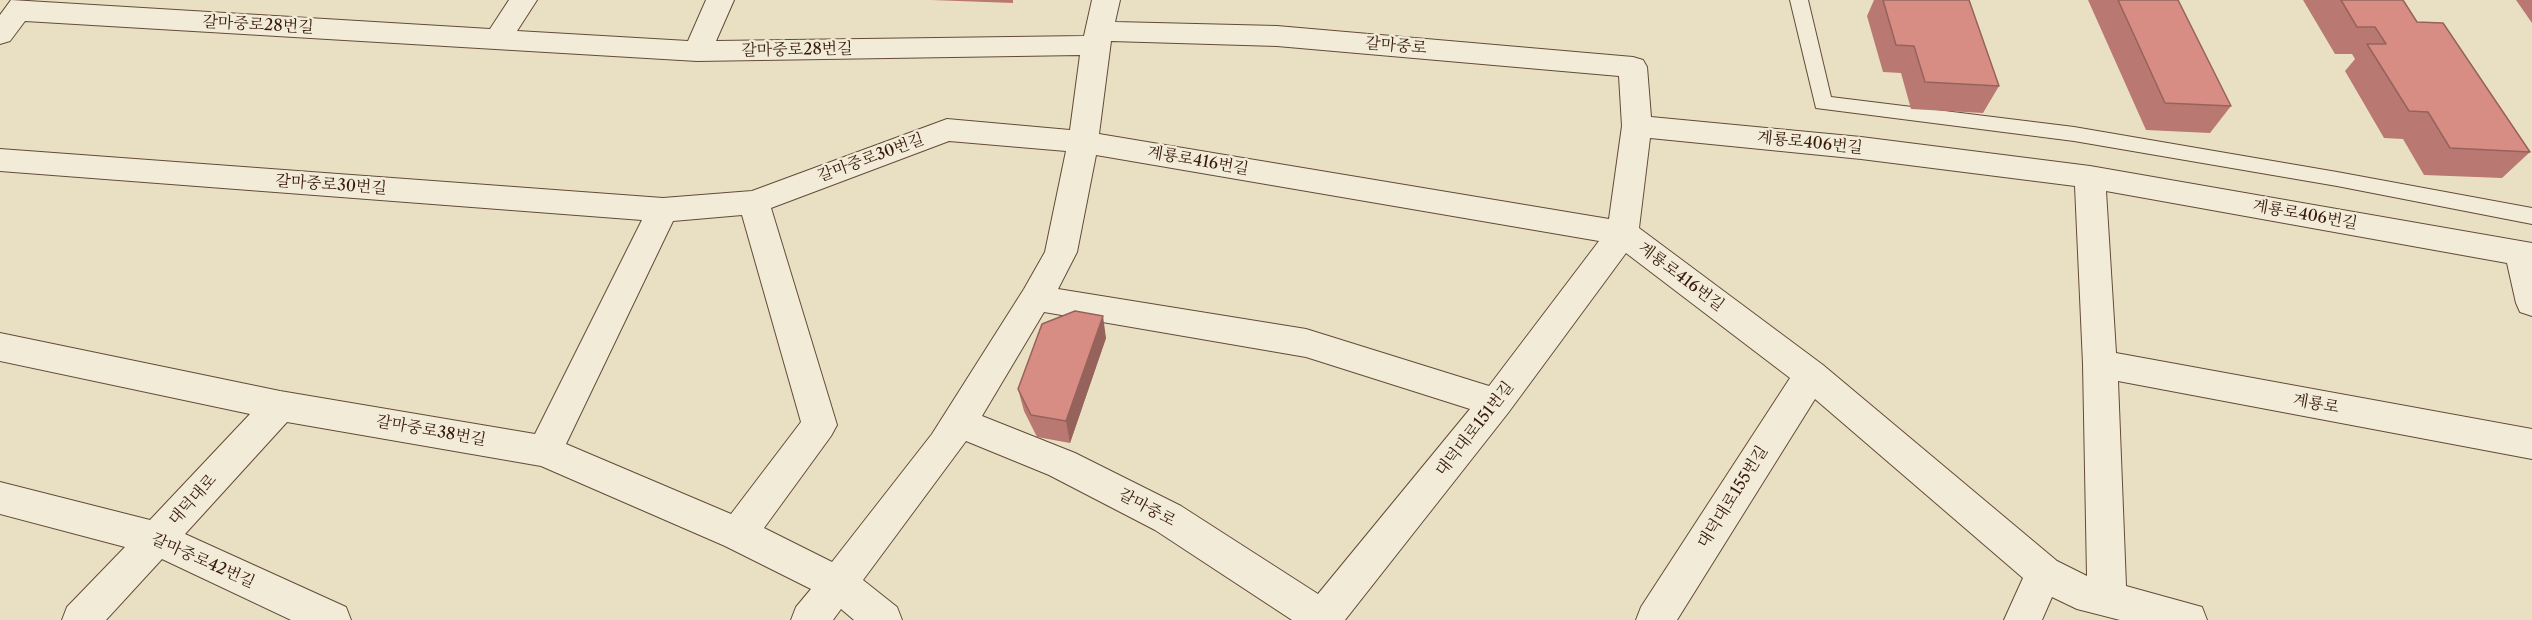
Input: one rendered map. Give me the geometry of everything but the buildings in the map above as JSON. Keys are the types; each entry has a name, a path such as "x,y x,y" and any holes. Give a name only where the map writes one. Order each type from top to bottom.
{"street":[{"path":"498,39 523,0"},
{"path":"696,51 720,0"},
{"path":"0,34 22,6"},
{"name":"갈마중로28번길","path":"22,6 696,51 1100,25"},
{"path":"810,620 945,445 1036,298 1061,252 1083,142 1100,25"},
{"name":"갈마중로","path":"1100,25 1277,36 1633,67 1637,126"},
{"path":"1623,233 1637,126"},
{"name":"계룡로406번길","path":"1637,126 1861,148 2090,177 2526,254 2532,303"},
{"name":"갈마중로30번길","path":"0,160 663,210 754,202 947,130 1083,142"},
{"name":"계룡로416번길","path":"1083,142 1623,233 1811,375 2044,573 2077,591 2188,620"},
{"path":"2090,177 2100,364 2107,599"},
{"path":"738,534 819,425 754,202"},
{"path":"545,451 663,210"},
{"name":"대덕대로151번길","path":"1321,619 1496,403 1623,233"},
{"path":"1036,298 1306,343 1496,403"},
{"name":"갈마중로38번길","path":"0,347 280,406 545,451 738,534 839,584 883,620"},
{"name":"계룡로","path":"2100,364 2532,444"},
{"name":"대덕대로155번길","path":"1655,620 1811,375"},
{"name":"대덕대로","path":"81,620 280,406"},
{"name":"갈마중로","path":"958,422 1062,464 1168,518 1321,619"},
{"name":"갈마중로42번길","path":"0,498 158,539 332,620"},
{"path":"2023,620 2044,573"}],"lane":[{"path":"1799,0 1823,103 2074,134 2337,179 2532,216"}]}
